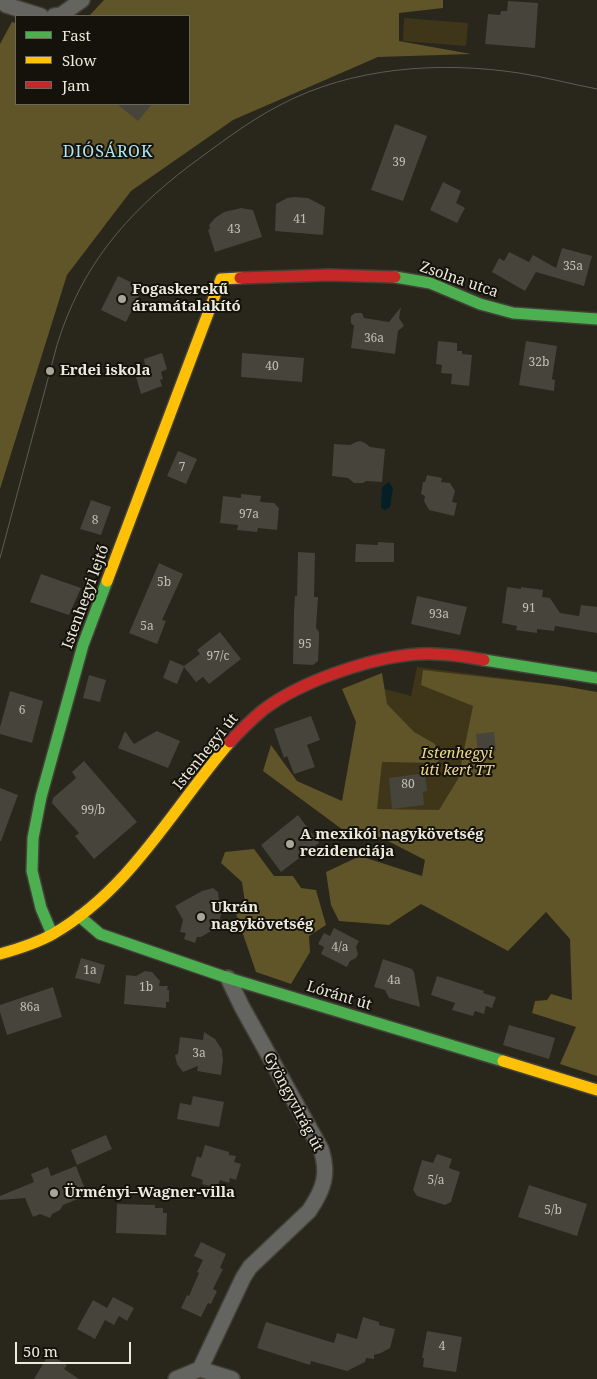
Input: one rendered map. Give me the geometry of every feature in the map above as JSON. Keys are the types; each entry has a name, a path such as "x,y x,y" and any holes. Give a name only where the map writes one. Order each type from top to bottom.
{"street":[{"path":"61,15 82,0"},
{"path":"5,7 37,15"},
{"name":"Zsolna utca","path":"221,279 330,275 399,277 430,283 480,304 513,313 597,319"},
{"name":"Istenhegyi lejtő","path":"52,934 42,908 32,870 33,838 41,797 83,646 221,279"},
{"name":"Istenhegyi út","path":"0,954 27,946 52,934 79,916 103,896 147,852 220,753 242,729 275,702 308,685 376,661 418,653 439,652 597,678"},
{"name":"Lóránt út","path":"79,916 100,934 228,978 597,1090"},
{"name":"Gyöngyvirág út","path":"200,1369 243,1278 250,1268 309,1211 315,1203 325,1178 321,1149 242,1007 228,978"},
{"path":"176,1379 200,1369 232,1379"}],"green space":[{"path":"404,18 468,23 466,46 403,41"},
{"name":"Istenhegyi úti kert TT","path":"417,667 558,685 521,864 351,821 385,689 411,696"}],"shaded area":[{"path":"104,0 443,0 443,8 399,13 399,41 471,54 378,57 233,120 131,191 67,275 0,489 0,44 12,22 15,23 15,105 190,105 190,15 90,15"},
{"path":"423,670 563,686 597,692 597,1076 560,1064 576,1027 532,1013 535,1001 547,1000 551,994 572,1000 570,939 546,912 508,951 421,904 389,925 339,921 331,905 326,872 360,856 422,876 425,860 382,838 343,830 263,771 271,745 297,781 342,801 356,722 342,689 382,673 387,704 414,732 435,744 439,763 382,762 377,809 439,810 458,779 473,706 421,685"},
{"path":"254,849 274,876 293,876 301,888 316,890 326,925 309,936 310,952 291,984 256,972 235,911 245,903 242,882 221,863 225,852"}],"water":[{"path":"389,482 393,488 390,507 385,510 381,508 382,487"}],"building":[{"path":"508,1 538,3 535,48 485,44 488,14 500,15 501,11 507,11"},
{"path":"118,105 151,105 138,121"},
{"path":"395,124 427,136 403,201 371,190"},
{"path":"443,182 461,191 456,203 465,208 457,223 430,210"},
{"path":"287,198 308,198 325,207 323,235 275,231 276,204"},
{"path":"241,208 253,210 262,237 215,252 208,230 210,229 209,225 224,212"},
{"path":"562,248 592,256 584,286 536,272 525,291 492,272 499,258 504,261 509,252 529,262 533,255 556,268"},
{"name":"Fogaskerekű áramátalakító","path":"118,276 143,288 126,322 101,310"},
{"path":"401,307 399,318 404,326 398,331 395,354 351,348 354,326 351,323 351,316 355,313 362,313 364,318 389,322"},
{"path":"438,341 457,343 457,351 462,351 462,354 472,355 469,386 451,384 452,374 441,373 442,365 436,364"},
{"path":"526,341 557,346 552,379 555,380 554,391 519,385"},
{"path":"162,353 167,369 161,372 163,379 160,380 162,386 141,394 136,377 145,374 144,359"},
{"path":"242,353 304,358 302,382 241,377"},
{"path":"360,441 370,447 385,449 382,482 366,481 354,483 348,478 332,476 334,444 350,445"},
{"path":"178,451 197,459 186,484 167,476"},
{"path":"427,475 442,478 441,482 450,483 455,491 452,502 457,503 454,516 429,510 424,501 425,496 421,494 423,482 425,482"},
{"path":"241,494 261,496 260,502 274,503 279,508 277,530 258,528 257,532 237,530 238,525 220,523 223,496 241,498"},
{"path":"91,500 111,507 101,535 80,529"},
{"path":"378,542 394,543 394,562 355,562 356,544 378,545"},
{"path":"298,552 315,553 314,597 318,597 316,628 319,632 319,640 318,661 313,665 293,664"},
{"path":"159,563 183,574 162,620 166,621 157,644 129,633"},
{"path":"41,574 81,588 69,615 30,602"},
{"path":"507,587 543,590 542,597 550,598 560,613 579,616 581,605 597,607 597,633 555,626 554,631 537,629 537,633 516,630 517,626 502,623"},
{"path":"417,596 467,607 460,635 411,624"},
{"path":"220,632 241,659 209,684 203,677 196,682 184,667 177,684 163,678 170,660 184,666 200,654 197,650"},
{"path":"89,675 106,680 100,702 83,698"},
{"path":"10,691 43,701 32,743 0,734 0,727"},
{"path":"311,716 320,740 307,745 315,767 294,774 287,756 284,758 274,729"},
{"path":"125,731 134,744 157,731 180,741 168,768 118,748"},
{"path":"494,732 496,751 478,753 476,734"},
{"path":"84,761 137,822 94,859 75,836 79,833 52,803 53,798 76,778 72,772"},
{"path":"425,773 427,791 423,792 424,805 392,809 389,778"},
{"path":"0,788 18,795 1,841 0,841"},
{"name":"A mexikói nagykövetség rezidenciája","path":"298,815 319,843 281,872 261,845"},
{"name":"Ukrán nagykövetség","path":"213,888 218,892 220,906 223,907 218,927 201,937 197,937 195,943 184,939 186,933 180,932 183,920 175,906 202,891"},
{"path":"334,928 359,941 356,947 358,954 356,958 350,961 347,967 321,954 324,947 318,944 324,933 330,936"},
{"path":"81,958 105,965 100,984 75,978"},
{"path":"383,959 412,969 420,1007 389,998 385,990 374,987"},
{"path":"145,971 152,972 160,981 159,986 168,986 169,1002 166,1002 166,1008 124,1004 126,975 136,976"},
{"path":"437,976 484,991 483,993 496,997 492,1008 486,1006 484,1014 475,1011 473,1016 452,1010 455,1003 431,995"},
{"path":"53,987 62,1017 7,1035 0,1012 0,1005"},
{"path":"509,1025 555,1038 549,1059 503,1045"},
{"path":"204,1032 215,1039 222,1050 221,1075 197,1071 198,1066 183,1072 177,1064 175,1055 178,1054 180,1037 203,1040"},
{"path":"193,1096 224,1102 219,1127 177,1119 180,1103 191,1105"},
{"path":"106,1135 112,1149 77,1165 71,1150"},
{"path":"205,1145 236,1156 234,1162 241,1164 236,1180 230,1178 229,1183 220,1180 217,1188 202,1184 203,1180 191,1176 197,1156 201,1158"},
{"path":"437,1154 452,1159 449,1168 460,1172 451,1202 445,1205 417,1196 413,1190 422,1160 433,1163"},
{"name":"Ürményi–Wagner-villa","path":"76,1166 85,1189 83,1190 85,1196 63,1205 50,1218 40,1214 33,1217 25,1198 0,1200 0,1196 34,1182 31,1174 48,1167 51,1176"},
{"path":"529,1185 587,1204 577,1236 518,1217"},
{"path":"117,1204 155,1205 155,1208 163,1208 163,1213 167,1213 166,1235 116,1233"},
{"path":"201,1242 226,1254 220,1268 223,1269 213,1289 217,1291 211,1304 208,1303 201,1317 181,1308 187,1295 189,1296 203,1260 194,1256"},
{"path":"113,1297 134,1308 127,1321 119,1316 114,1325 105,1320 95,1339 77,1329 93,1300 107,1308"},
{"path":"363,1317 379,1322 379,1325 395,1329 390,1348 374,1355 374,1359 366,1358 365,1362 347,1371 311,1361 310,1365 257,1348 266,1322 334,1343 337,1333 357,1339"},
{"path":"427,1331 462,1337 456,1372 423,1367 424,1358 422,1358"},
{"path":"49,1354 67,1365 64,1369 79,1379 34,1379"}],"tram line":[{"path":"0,558 57,345 79,291 92,267 125,224 189,166 244,126 280,105 336,82 366,75 396,70 427,68 489,69 597,89"}],"traffic: fast":[{"path":"395,277 430,283 480,304 513,313 597,319"},
{"path":"52,934 41,908 32,871 33,838 41,797 83,645 107,581"},
{"path":"484,660 597,678"},
{"path":"79,916 100,934 228,978 503,1061"}],"traffic: slow":[{"path":"107,581 221,279 240,278"},
{"path":"0,954 27,946 53,934 81,916 106,894 149,846 230,742"},
{"path":"503,1061 597,1090"}],"traffic: jam":[{"path":"240,278 329,275 395,277"},
{"path":"230,742 263,710 279,699 317,680 359,665 419,654 452,655 484,660"}],"place":[{"name":"Fogaskerekű áramátalakító","path":"122,299"},
{"name":"Erdei iskola","path":"50,371"},
{"name":"A mexikói nagykövetség rezidenciája","path":"290,844"},
{"name":"Ukrán nagykövetség","path":"201,917"},
{"name":"Ürményi–Wagner-villa","path":"54,1193"}],"district":[{"name":"DIÓSÁROK","path":"108,152"}]}
